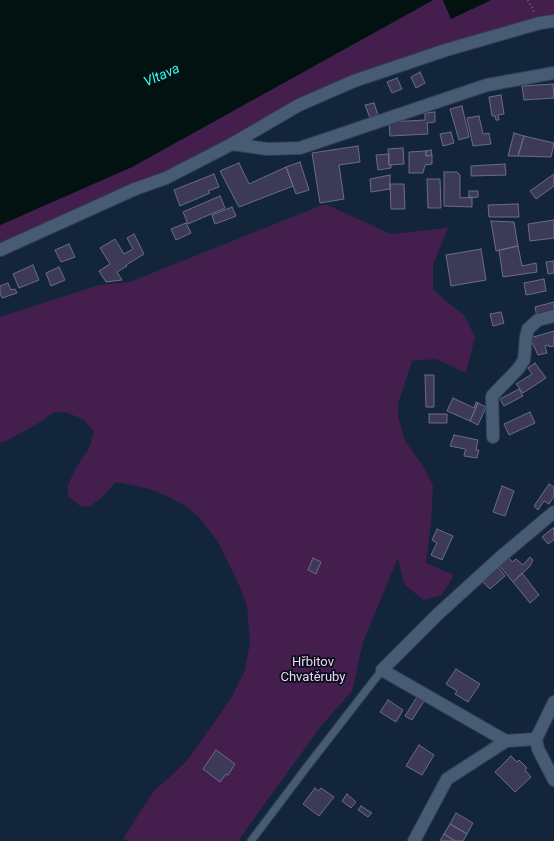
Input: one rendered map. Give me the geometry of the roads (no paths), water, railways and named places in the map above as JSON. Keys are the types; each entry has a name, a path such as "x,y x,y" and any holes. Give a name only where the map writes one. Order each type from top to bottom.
{"street":[{"path":"0,250 135,189 166,178 232,144 299,106 354,81 446,50 554,21"},
{"path":"232,144 267,149 300,148 487,85 554,73"},
{"path":"493,437 492,396 518,369 524,360 528,329 538,320 554,316"},
{"path":"536,739 506,740 382,670 438,614 493,564 554,512"},
{"path":"554,702 536,739 538,749 554,780"},
{"path":"414,841 447,779 506,740"}],"lane":[{"path":"251,841 382,670"}],"water":[{"name":"Vltava","path":"0,0 433,0 132,167 0,225"},
{"path":"443,0 491,0 451,19"}],"park label":[{"name":"Hřbitov Chvatěruby","path":"313,670"}]}
